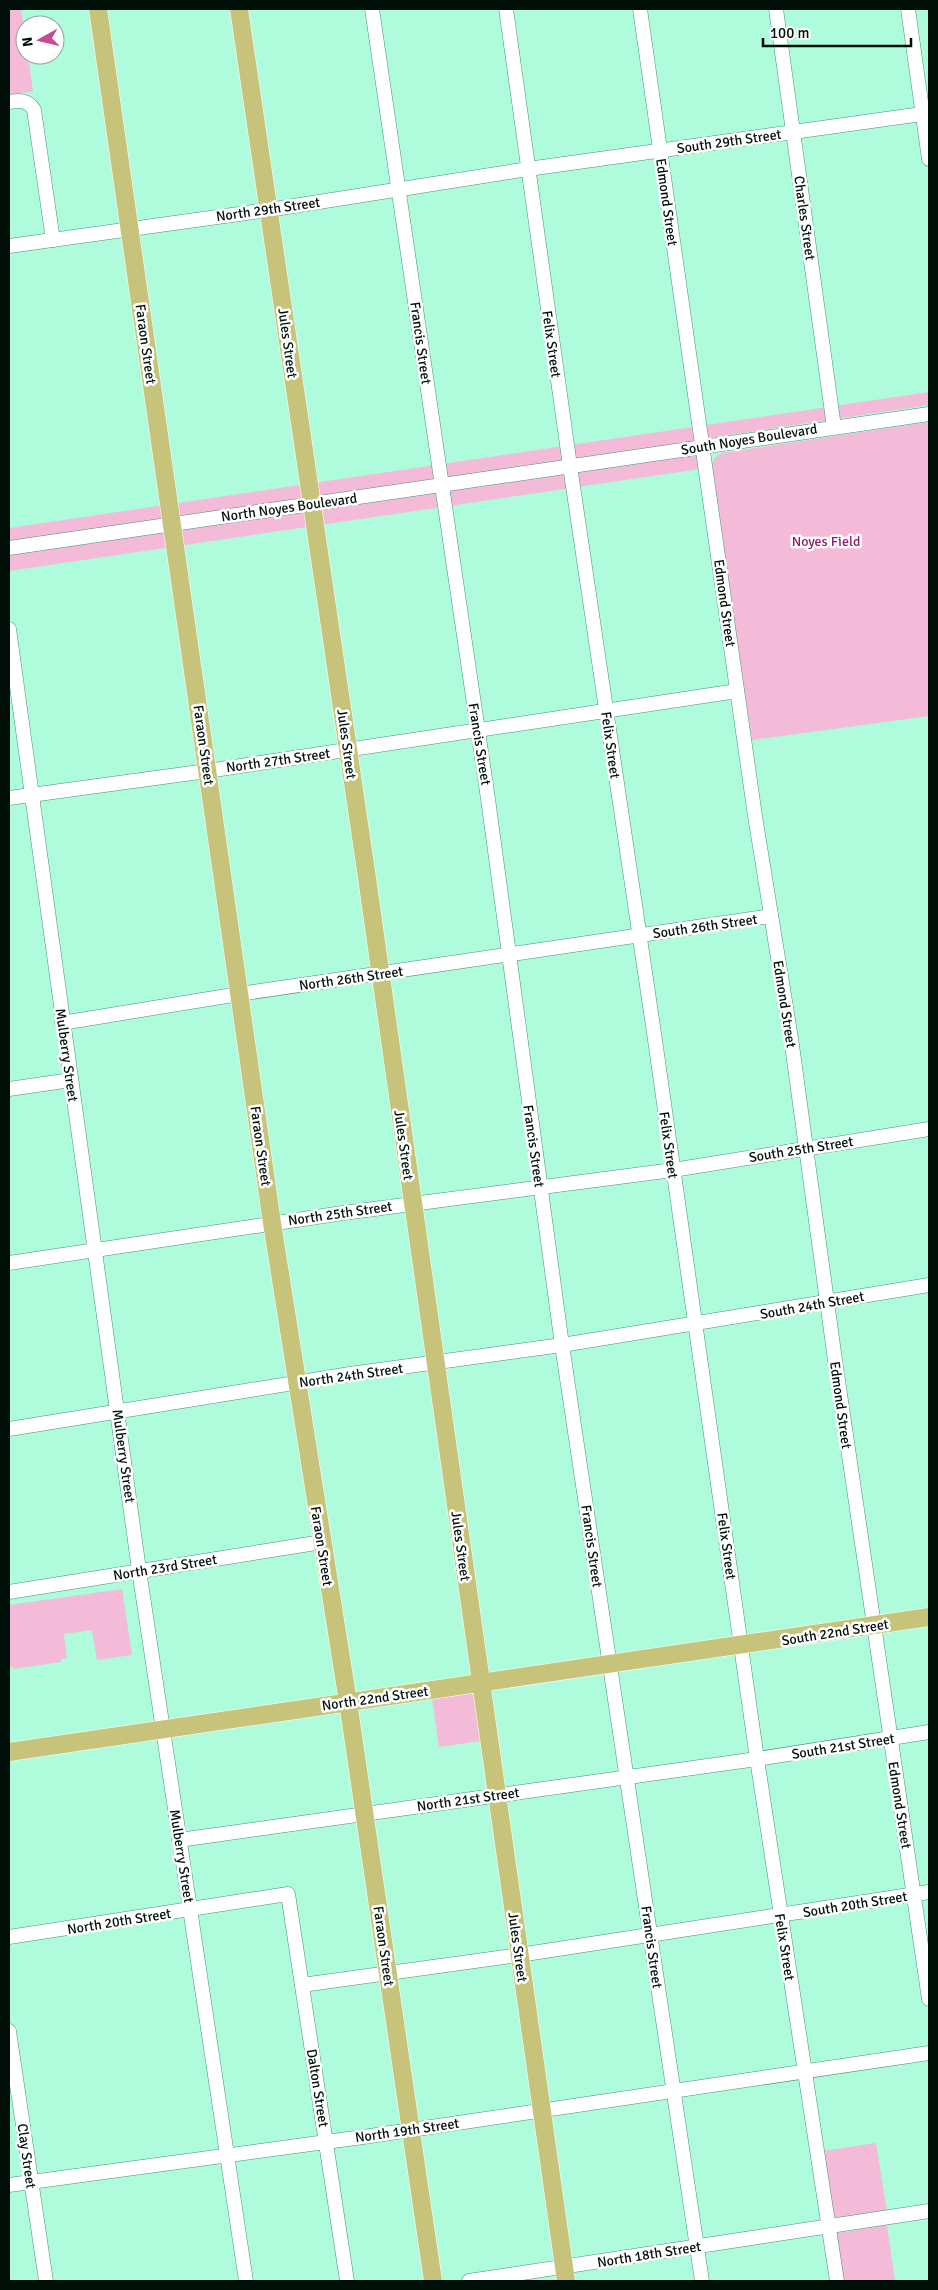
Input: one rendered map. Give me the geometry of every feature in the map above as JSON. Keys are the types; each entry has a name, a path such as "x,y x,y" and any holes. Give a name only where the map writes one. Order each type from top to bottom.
{"main road":[{"name":"Faraon Street","path":"98,9 272,1223 348,1702 433,2281"},
{"name":"Jules Street","path":"239,9 348,750 565,2274"},
{"name":"South 22nd Street","path":"742,1646 929,1617"},
{"name":"North 22nd Street","path":"9,1752 482,1682 742,1646"}],"street":[{"name":"Francis Street","path":"372,9 478,730 539,1187 702,2281"},
{"name":"Felix Street","path":"506,9 757,1760 837,2281"},
{"name":"Edmond Street","path":"640,9 737,691 806,1149 929,1999"},
{"name":"Charles Street","path":"776,9 834,427"},
{"path":"908,9 926,114 929,159"},
{"path":"9,102 24,101 31,105 34,110 53,240"},
{"name":"South 29th Street","path":"528,169 926,114"},
{"name":"North 29th Street","path":"9,246 268,210 528,169"},
{"name":"South Noyes Boulevard","path":"570,466 929,414"},
{"name":"North Noyes Boulevard","path":"9,548 570,466"},
{"name":"Mulberry Street","path":"9,629 139,1570 246,2281"},
{"name":"North 27th Street","path":"9,798 207,771 737,691"},
{"name":"South 26th Street","path":"639,935 771,916"},
{"name":"North 26th Street","path":"62,1023 239,994 639,935"},
{"path":"9,1089 71,1080"},
{"name":"South 25th Street","path":"672,1170 929,1129"},
{"name":"North 25th Street","path":"9,1263 412,1203 672,1170"},
{"name":"South 24th Street","path":"694,1324 929,1285"},
{"name":"North 24th Street","path":"9,1429 296,1382 562,1345 694,1324"},
{"name":"North 23rd Street","path":"9,1592 322,1542"},
{"name":"South 21st Street","path":"757,1760 929,1732"},
{"name":"North 21st Street","path":"179,1840 626,1776 757,1760"},
{"name":"South 20th Street","path":"780,1916 929,1892"},
{"name":"North 20th Street","path":"9,1937 288,1894"},
{"name":"Dalton Street","path":"288,1894 347,2281"},
{"path":"302,1985 780,1916"},
{"name":"Clay Street","path":"9,2031 14,2110 31,2182 46,2281"},
{"name":"North 19th Street","path":"9,2186 227,2154 410,2130 929,2053"},
{"name":"North 18th Street","path":"469,2281 565,2274 697,2246 929,2211"}],"green space":[{"path":"9,9 21,9 22,15 15,15 15,65 29,65 33,92 9,94"},
{"path":"929,392 929,405 695,440 700,469 9,571 9,528"},
{"name":"Noyes Field","path":"929,422 929,716 752,740 712,469 714,459 722,453"},
{"path":"122,1589 132,1655 97,1660 92,1630 64,1634 67,1658 61,1659 61,1662 13,1669 12,1666 9,1667 9,1605"},
{"path":"469,1693 474,1695 481,1741 439,1747 432,1698"},
{"path":"876,2143 887,2211 838,2219 832,2213 823,2151"},
{"path":"887,2225 895,2281 843,2281 836,2236 838,2233"}]}
